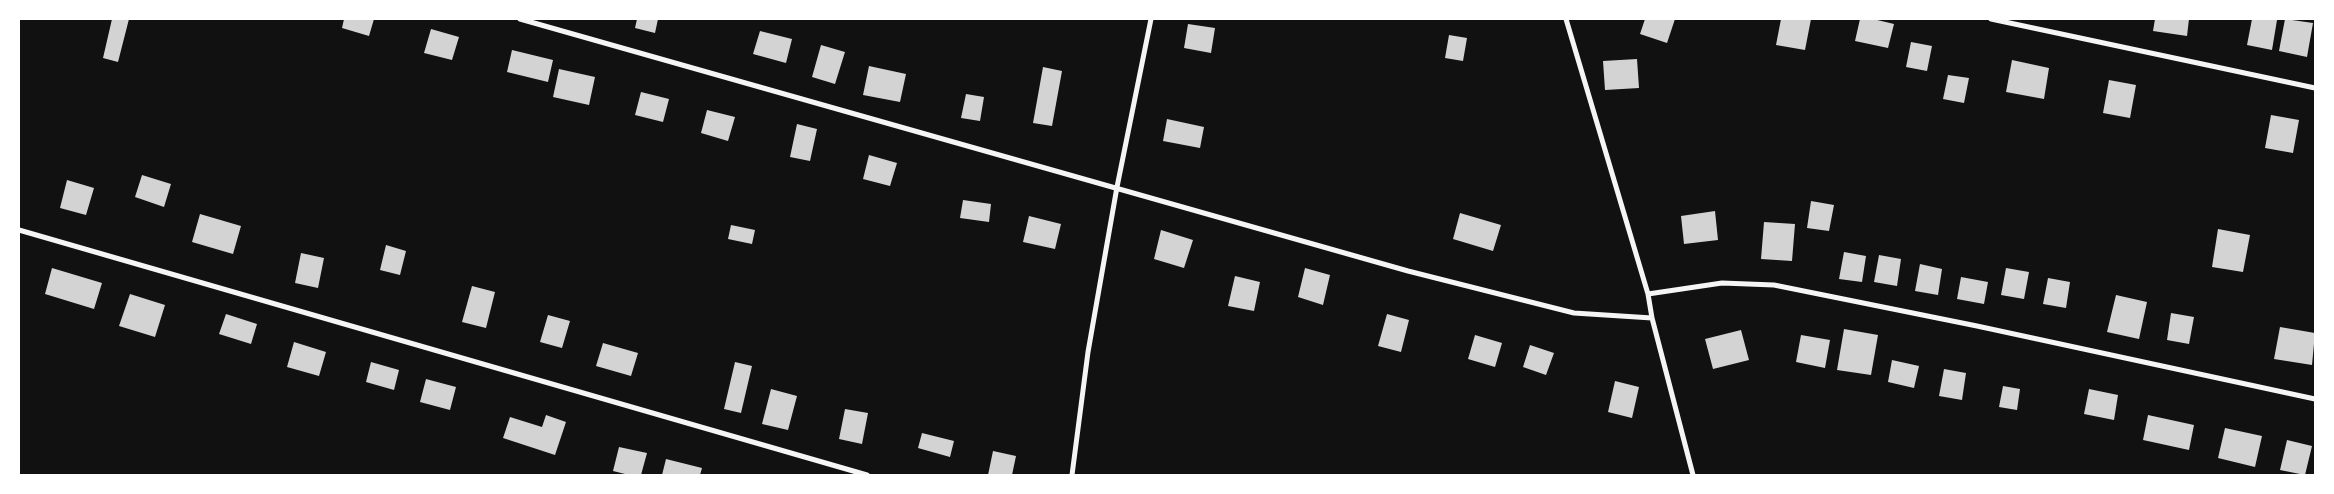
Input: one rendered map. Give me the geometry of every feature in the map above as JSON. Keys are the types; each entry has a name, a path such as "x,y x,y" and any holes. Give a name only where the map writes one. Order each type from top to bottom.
{"street":[{"path":"520,19 1408,271 1574,313 1652,318"},
{"path":"1072,475 1088,352 1117,187 1151,19"},
{"path":"1566,19 1648,294 1652,318 1693,475"},
{"path":"1991,19 2315,88"},
{"path":"19,230 867,475"},
{"path":"1648,294 1722,283 1774,285 1987,328 2315,399"}],"building":[{"path":"112,19 129,19 118,62 103,58"},
{"path":"344,19 374,19 369,36 342,28"},
{"path":"637,19 658,19 655,33 635,28"},
{"path":"1645,19 1675,19 1667,43 1640,34"},
{"path":"1781,19 1811,19 1805,50 1776,45"},
{"path":"1860,19 1873,19 1894,24 1888,48 1855,41"},
{"path":"2155,19 2189,19 2187,36 2153,31"},
{"path":"2252,19 2277,20 2272,50 2247,45"},
{"path":"2285,19 2313,23 2307,57 2279,51"},
{"path":"1188,24 1215,28 1211,53 1184,48"},
{"path":"431,29 459,37 452,60 424,53"},
{"path":"760,31 792,39 786,63 753,54"},
{"path":"1449,35 1467,38 1463,61 1445,58"},
{"path":"1911,42 1932,46 1927,71 1906,67"},
{"path":"821,45 845,52 835,84 812,77"},
{"path":"512,50 553,60 548,82 507,72"},
{"path":"1637,59 1639,88 1605,90 1603,61"},
{"path":"2012,60 2049,68 2044,99 2006,92"},
{"path":"869,66 906,74 900,102 863,95"},
{"path":"1043,67 1062,71 1052,126 1033,123"},
{"path":"559,69 595,77 589,105 553,97"},
{"path":"1948,75 1969,78 1964,103 1943,99"},
{"path":"2109,80 2136,85 2130,118 2103,113"},
{"path":"641,92 669,99 663,122 635,115"},
{"path":"966,94 984,97 980,121 961,118"},
{"path":"707,110 735,117 728,141 701,133"},
{"path":"2271,115 2299,120 2293,153 2265,148"},
{"path":"1167,119 1204,127 1200,148 1163,141"},
{"path":"797,124 817,129 810,161 790,157"},
{"path":"869,155 897,163 890,186 863,179"},
{"path":"142,175 171,184 164,207 135,197"},
{"path":"67,180 94,188 86,215 60,208"},
{"path":"963,200 991,204 989,222 960,218"},
{"path":"1811,201 1834,205 1829,231 1807,228"},
{"path":"1715,211 1718,240 1684,244 1681,216"},
{"path":"1460,213 1501,225 1493,251 1453,239"},
{"path":"200,214 241,226 233,254 192,242"},
{"path":"1029,216 1061,224 1055,249 1023,242"},
{"path":"1764,222 1795,224 1792,261 1761,259"},
{"path":"731,225 755,230 752,244 728,239"},
{"path":"2218,229 2250,235 2243,272 2212,267"},
{"path":"1161,230 1193,240 1184,268 1154,259"},
{"path":"386,245 406,251 400,275 380,270"},
{"path":"1844,252 1866,256 1862,282 1839,279"},
{"path":"301,253 324,258 318,288 295,283"},
{"path":"1879,255 1901,259 1897,286 1874,282"},
{"path":"1920,264 1942,269 1938,295 1915,291"},
{"path":"52,268 102,283 94,309 45,294"},
{"path":"1305,268 1330,275 1323,305 1298,297"},
{"path":"2006,268 2029,272 2024,299 2001,295"},
{"path":"1235,276 1260,282 1254,311 1228,306"},
{"path":"1961,277 1988,282 1984,304 1957,299"},
{"path":"2048,278 2070,282 2066,308 2043,304"},
{"path":"472,286 495,292 486,328 462,322"},
{"path":"130,294 165,305 155,337 119,326"},
{"path":"2116,295 2147,302 2139,339 2107,332"},
{"path":"2171,313 2194,317 2189,344 2167,340"},
{"path":"226,314 257,324 251,344 219,334"},
{"path":"1387,314 1409,320 1401,352 1378,346"},
{"path":"548,315 570,321 562,348 540,342"},
{"path":"2280,327 2315,333 2312,365 2274,359"},
{"path":"1844,329 1878,335 1871,375 1837,370"},
{"path":"1741,330 1749,360 1713,369 1705,339"},
{"path":"1475,335 1502,343 1495,367 1468,359"},
{"path":"1801,335 1830,340 1825,368 1796,362"},
{"path":"294,342 326,352 319,376 287,367"},
{"path":"603,343 638,353 631,376 596,366"},
{"path":"1530,345 1554,353 1546,375 1523,367"},
{"path":"1892,360 1919,366 1914,388 1888,382"},
{"path":"371,362 399,370 394,390 366,382"},
{"path":"735,362 752,366 741,413 724,409"},
{"path":"1944,369 1966,373 1962,400 1939,396"},
{"path":"426,379 456,387 450,410 420,402"},
{"path":"1615,381 1639,387 1632,418 1608,412"},
{"path":"2003,386 2020,389 2017,410 1999,407"},
{"path":"771,389 797,396 788,430 762,424"},
{"path":"2089,389 2118,395 2114,420 2084,414"},
{"path":"845,409 868,413 862,444 839,439"},
{"path":"546,415 566,422 555,455 503,438 510,417 542,427"},
{"path":"2148,415 2194,425 2189,450 2143,440"},
{"path":"2225,428 2262,436 2255,467 2218,458"},
{"path":"922,433 954,441 950,457 918,448"},
{"path":"2287,440 2312,446 2305,475 2280,470"},
{"path":"619,447 647,453 641,475 629,475 613,471"},
{"path":"993,451 1016,456 1012,475 988,475"},
{"path":"666,459 702,468 700,475 662,475"}]}
